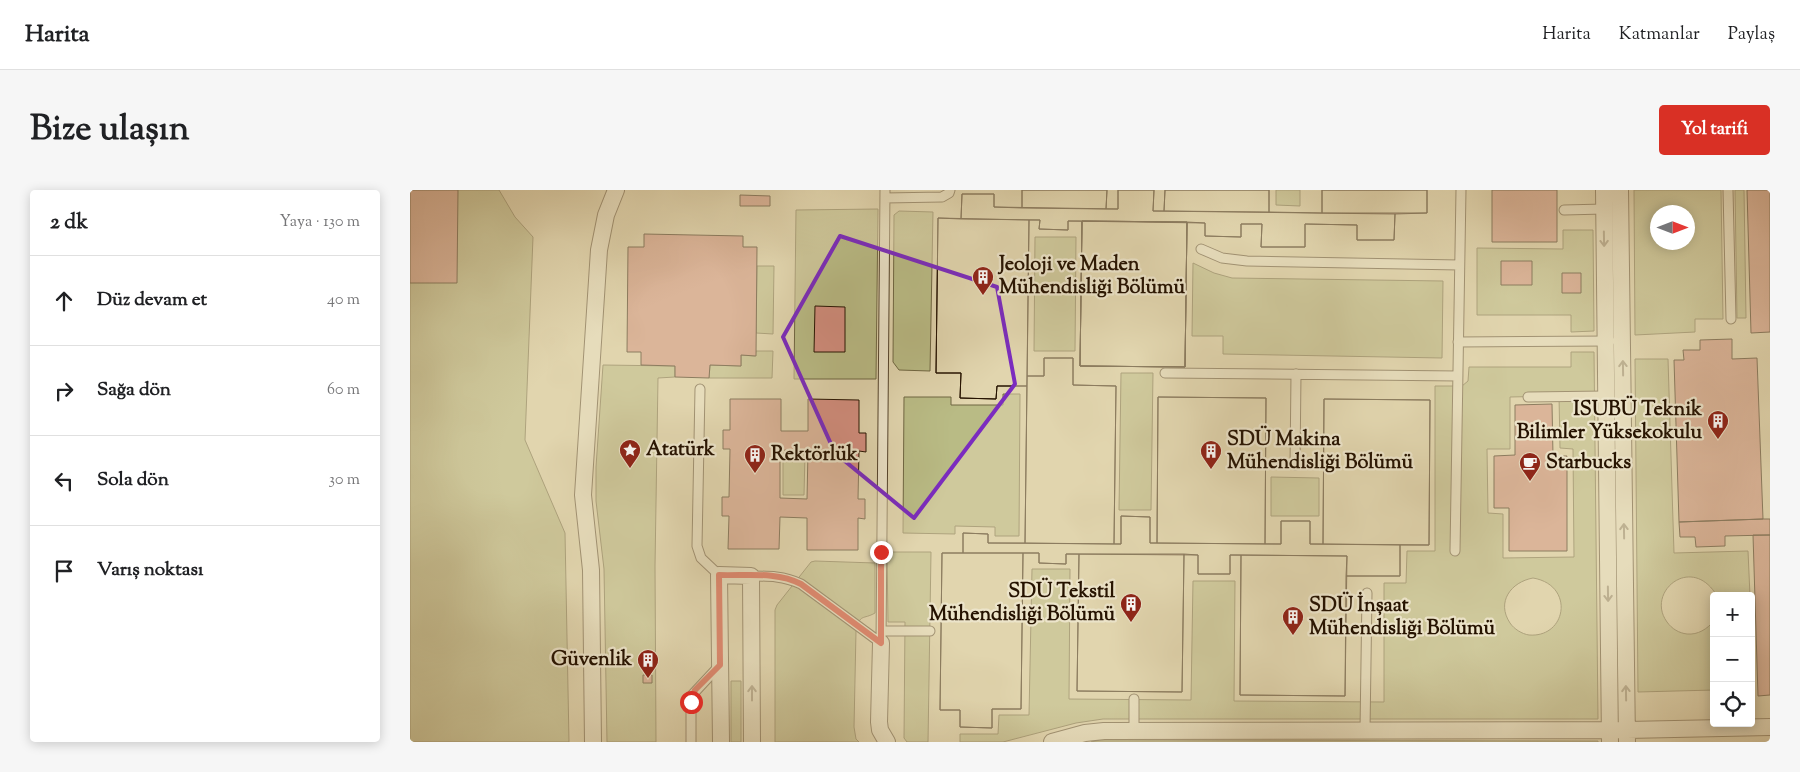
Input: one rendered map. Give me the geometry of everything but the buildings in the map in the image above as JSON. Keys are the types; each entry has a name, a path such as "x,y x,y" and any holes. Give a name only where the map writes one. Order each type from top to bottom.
{"street":[{"path":"593,742 590,570 584,513 584,474 599,244 606,214 616,190"},
{"path":"1604,190 1610,736"},
{"path":"1620,190 1627,736"},
{"path":"721,742 719,575 751,576 752,742"},
{"path":"881,637 879,722 880,730 887,742"},
{"path":"1052,742 1095,732 1134,731 1365,730 1627,736 1770,727"}],"lane":[{"path":"881,637 885,194 942,197 950,190"},
{"path":"1456,551 1461,190"},
{"path":"1728,190 1731,318"},
{"path":"1564,210 1604,209"},
{"path":"1201,249 1222,258 1247,262 1459,265"},
{"path":"1458,342 1622,341"},
{"path":"1165,373 1458,376"},
{"path":"1295,465 1296,374"},
{"path":"700,389 697,546 701,558 719,575"},
{"path":"1528,397 1606,396"},
{"path":"751,576 778,576 801,584 881,637 930,631"},
{"path":"1365,730 1367,593"},
{"path":"692,742 691,702 693,694 720,665"},
{"path":"1134,699 1134,731"}],"highlighted area":[{"path":"840,236 997,287 1015,384 914,518 835,453 783,337"}],"green space":[{"path":"410,190 499,190 515,217 533,237 525,440 565,533 569,742 410,742"},
{"path":"1276,190 1300,190 1300,206 1276,205"},
{"path":"1634,190 1721,190 1723,319 1695,319 1695,332 1635,335"},
{"path":"1735,190 1744,190 1746,318 1737,318"},
{"path":"878,209 876,379 794,379 796,210"},
{"path":"899,211 933,212 930,371 899,370 893,362 894,215"},
{"path":"1563,230 1593,230 1594,331 1571,332 1571,315 1477,315 1477,248 1563,249"},
{"path":"1035,237 1076,237 1075,351 1034,351"},
{"path":"1193,263 1214,273 1232,278 1443,281 1442,358 1223,354 1223,336 1192,336"},
{"path":"757,266 774,266 773,334 756,333"},
{"path":"756,351 773,351 772,378 709,378 710,365 741,366 741,355 755,356"},
{"path":"1571,352 1594,352 1598,719 1103,719 1076,723 1003,742 960,742 960,734 998,734 999,715 1029,715 1032,569 1070,569 1069,699 1191,700 1193,581 1235,581 1234,701 1384,702 1384,583 1406,583 1407,551 1435,551 1435,386 1462,386 1468,381 1469,367 1571,367","holes":["1559,396 1560,448 1573,449 1574,557 1503,558 1503,514 1488,513 1487,449 1510,449 1510,397","1533,578 1546,583 1555,590 1560,600 1561,610 1558,620 1552,628 1542,634 1529,635 1516,629 1510,623 1506,615 1505,601 1512,588 1525,580"]},
{"path":"1635,359 1668,359 1674,553 1748,551 1750,592 1714,592 1707,584 1696,578 1684,577 1674,582 1667,589 1662,599 1662,611 1671,627 1678,632 1691,634 1699,632 1710,625 1710,690 1638,692"},
{"path":"603,365 675,366 675,377 658,378 655,566 656,742 607,742 604,569 596,501 596,467"},
{"path":"1121,373 1153,373 1151,510 1119,510"},
{"path":"1003,394 1020,394 1019,536 995,536 995,527 955,526 955,534 903,533 904,397 951,397 951,405 1003,405"},
{"path":"783,453 805,454 804,495 783,495"},
{"path":"1271,477 1319,478 1319,516 1271,516"},
{"path":"887,552 931,552 928,742 907,742 904,738 905,622 888,622"},
{"path":"811,562 875,563 875,613 862,618 857,625 856,631 854,727 856,739 859,742 775,742 775,610"},
{"path":"731,681 741,681 741,742 731,742"},
{"path":"1100,740 1598,741 1598,742 1091,742"}],"place":[{"name":"Jeoloji ve Maden Mühendisliği Bölümü","path":"983,296"},
{"name":"ISUBÜ Teknik Bilimler Yüksekokulu","path":"1718,440"},
{"name":"Atatürk","path":"630,469"},
{"name":"SDÜ Makina Mühendisliği Bölümü","path":"1211,470"},
{"name":"Rektörlük","path":"755,474"},
{"name":"Starbucks","path":"1530,482"},
{"name":"SDÜ Tekstil Mühendisliği Bölümü","path":"1131,623"},
{"name":"SDÜ İnşaat Mühendisliği Bölümü","path":"1293,636"},
{"name":"Güvenlik","path":"648,679"}],"route":[{"path":"691,702 695,690 720,665 719,575 778,576 792,580 801,584 881,643 881,552"}]}
